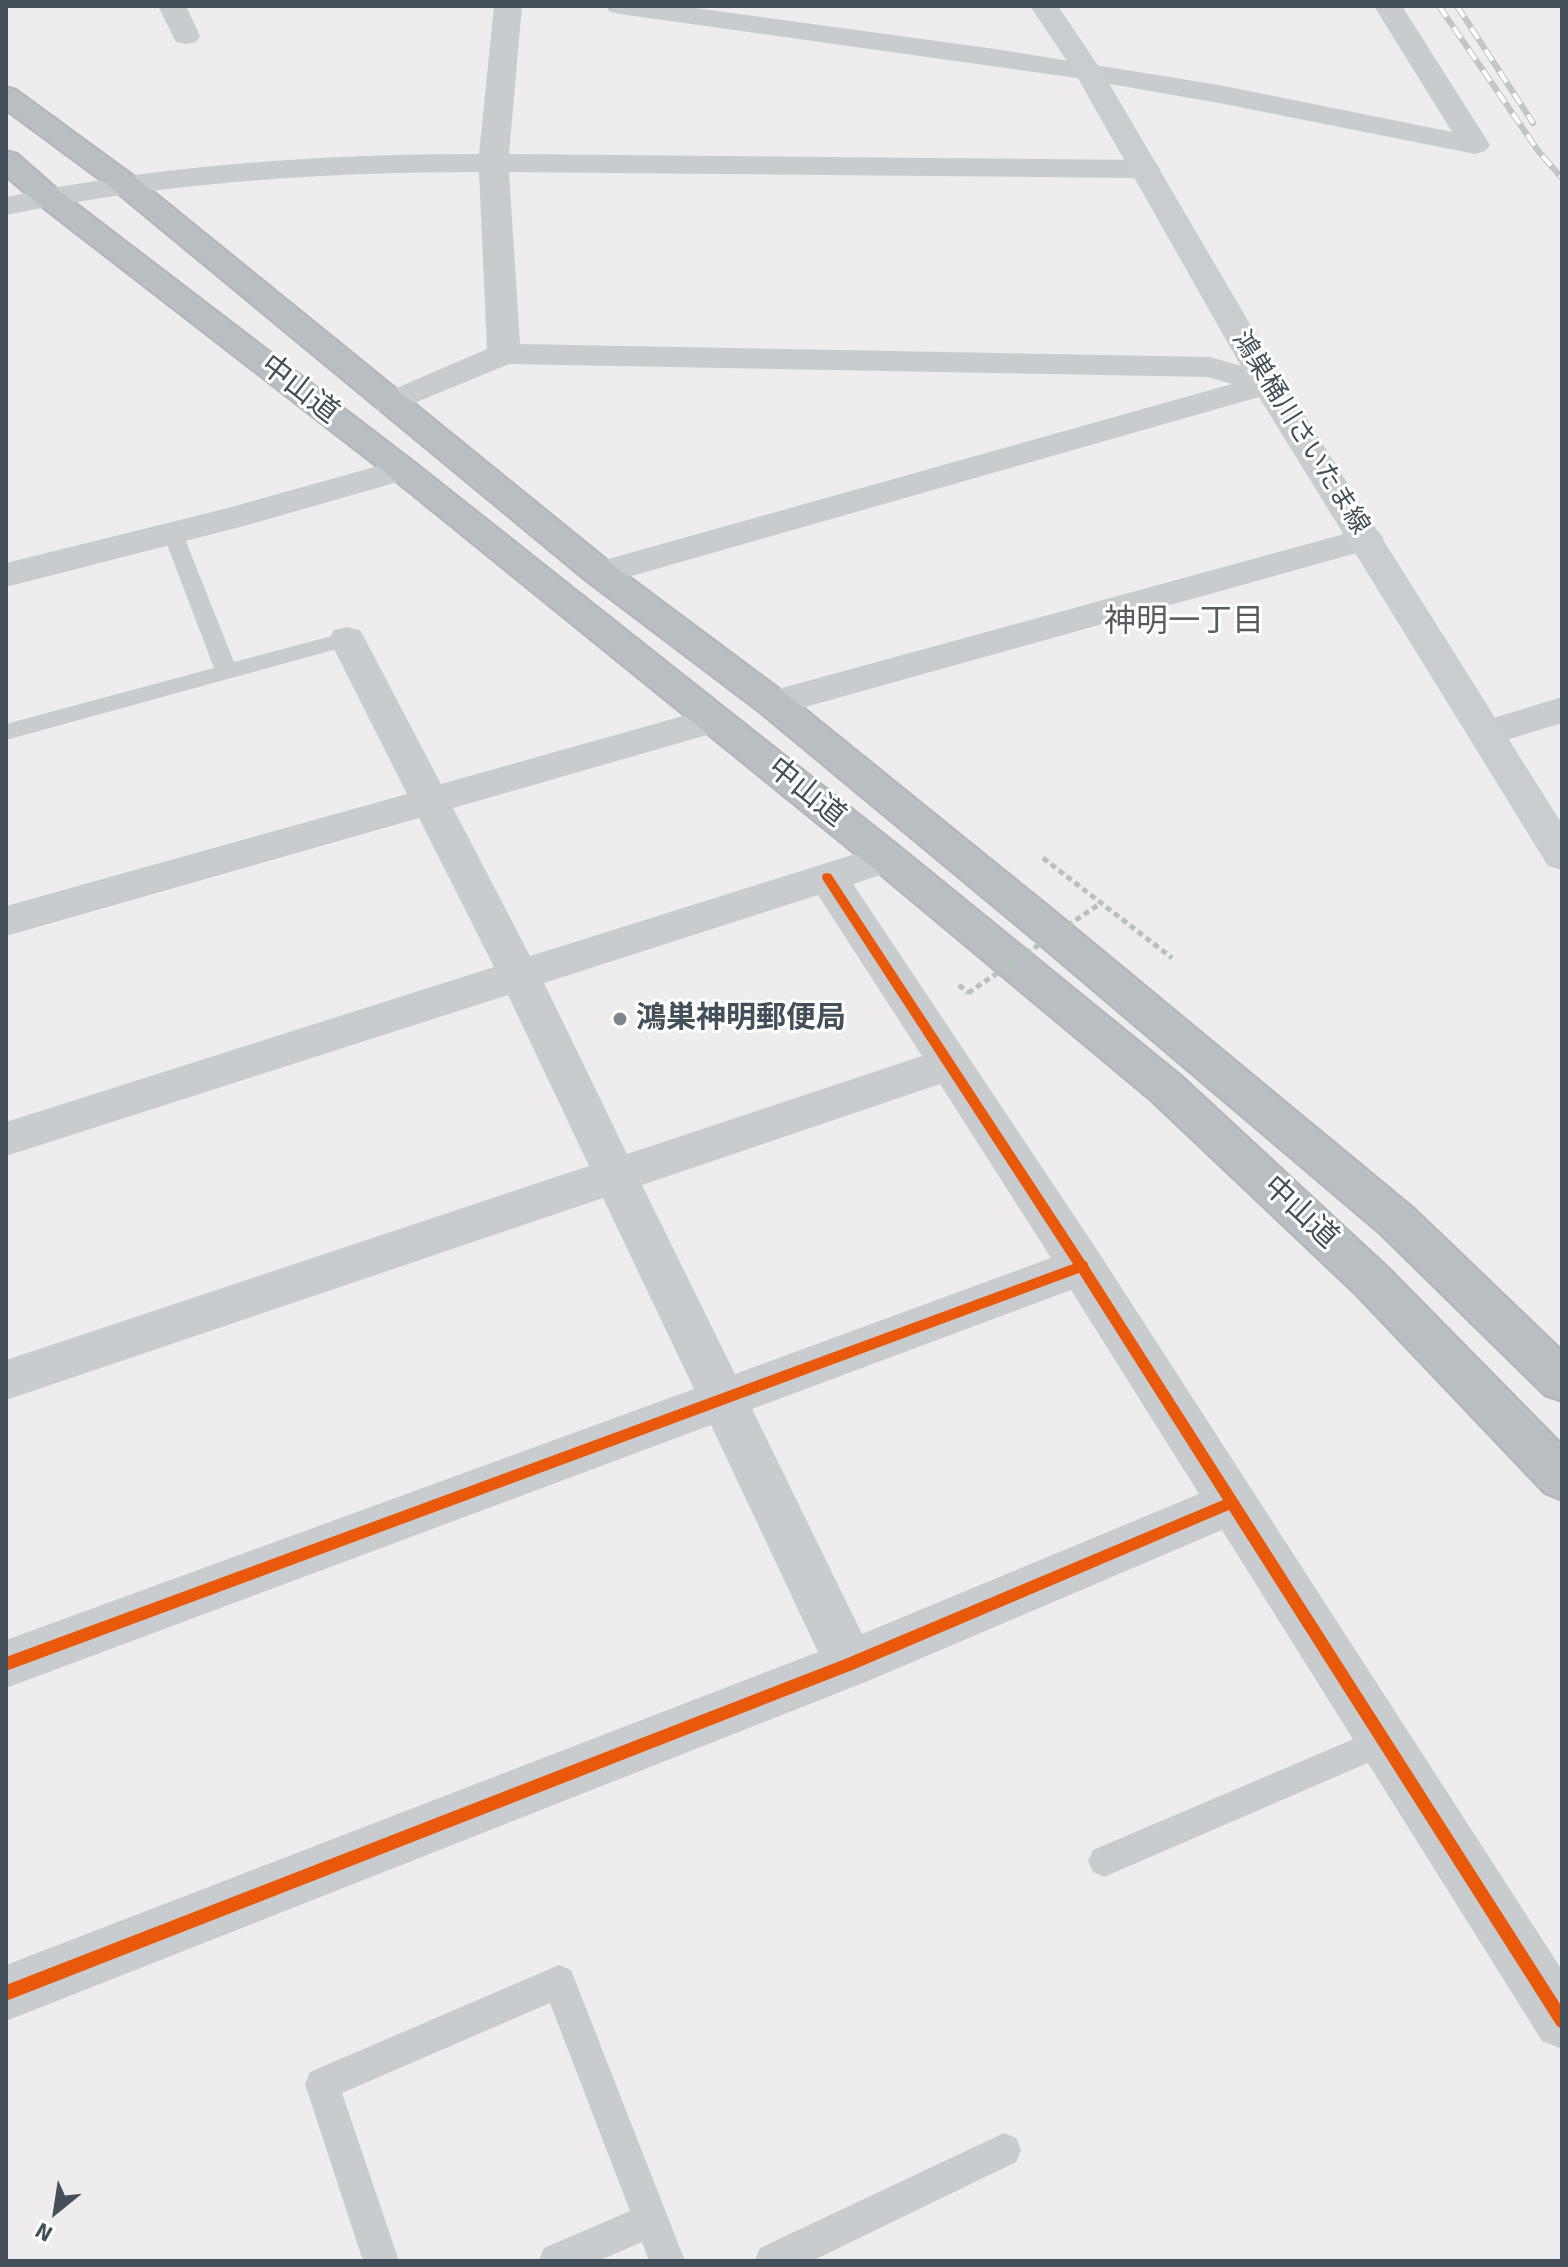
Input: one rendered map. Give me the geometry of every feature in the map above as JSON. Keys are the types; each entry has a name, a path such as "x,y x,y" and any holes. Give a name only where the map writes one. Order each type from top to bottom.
{"highway":[{"name":"中山道","path":"6,96 124,183 600,573 773,703 1397,1221 1562,1381"},
{"name":"中山道","path":"6,160 47,196 403,470 887,858 1166,1088 1372,1281 1562,1478"}],"main road":[{"name":"鴻巣桶川さいたま線","path":"1044,6 1089,73 1268,384 1562,856"}],"street":[{"path":"172,6 186,36"},
{"path":"504,354 493,163 508,6"},
{"path":"620,6 1220,94 1419,137 1475,145 1388,6"},
{"path":"6,206 124,183 290,169 493,163 1145,169"},
{"path":"390,403 504,354 1210,367 1268,384"},
{"path":"600,573 1268,384"},
{"path":"6,575 173,534 403,470"},
{"path":"773,703 1366,539"},
{"path":"347,639 519,975 850,1664"},
{"path":"1487,733 1562,710"},
{"path":"6,921 715,720"},
{"path":"6,1139 887,858"},
{"path":"827,877 1083,1266 1382,1742 1562,2021"},
{"path":"6,1380 951,1063"},
{"path":"6,1664 1083,1266"},
{"path":"6,1993 850,1664 1233,1502"}],"lane":[{"path":"173,534 227,672"},
{"path":"6,732 347,639"},
{"path":"1104,1861 1382,1742"},
{"path":"381,2261 322,2084 559,1982 667,2261"},
{"path":"773,2261 1004,2150"},
{"path":"557,2261 651,2220"}],"path":[{"path":"1035,852 1172,958"},
{"path":"968,993 1101,903"}],"railway":[{"path":"1439,6 1539,152 1562,178"},
{"path":"1457,6 1533,123"}],"cycle path":[{"path":"827,877 1105,1304 1562,2021"},
{"path":"6,1664 1083,1266"},
{"path":"6,1993 850,1664 1233,1502"}],"place":[{"name":"鴻巣神明郵便局","path":"620,1019"}],"district":[{"name":"神明一丁目","path":"1184,623"}]}
